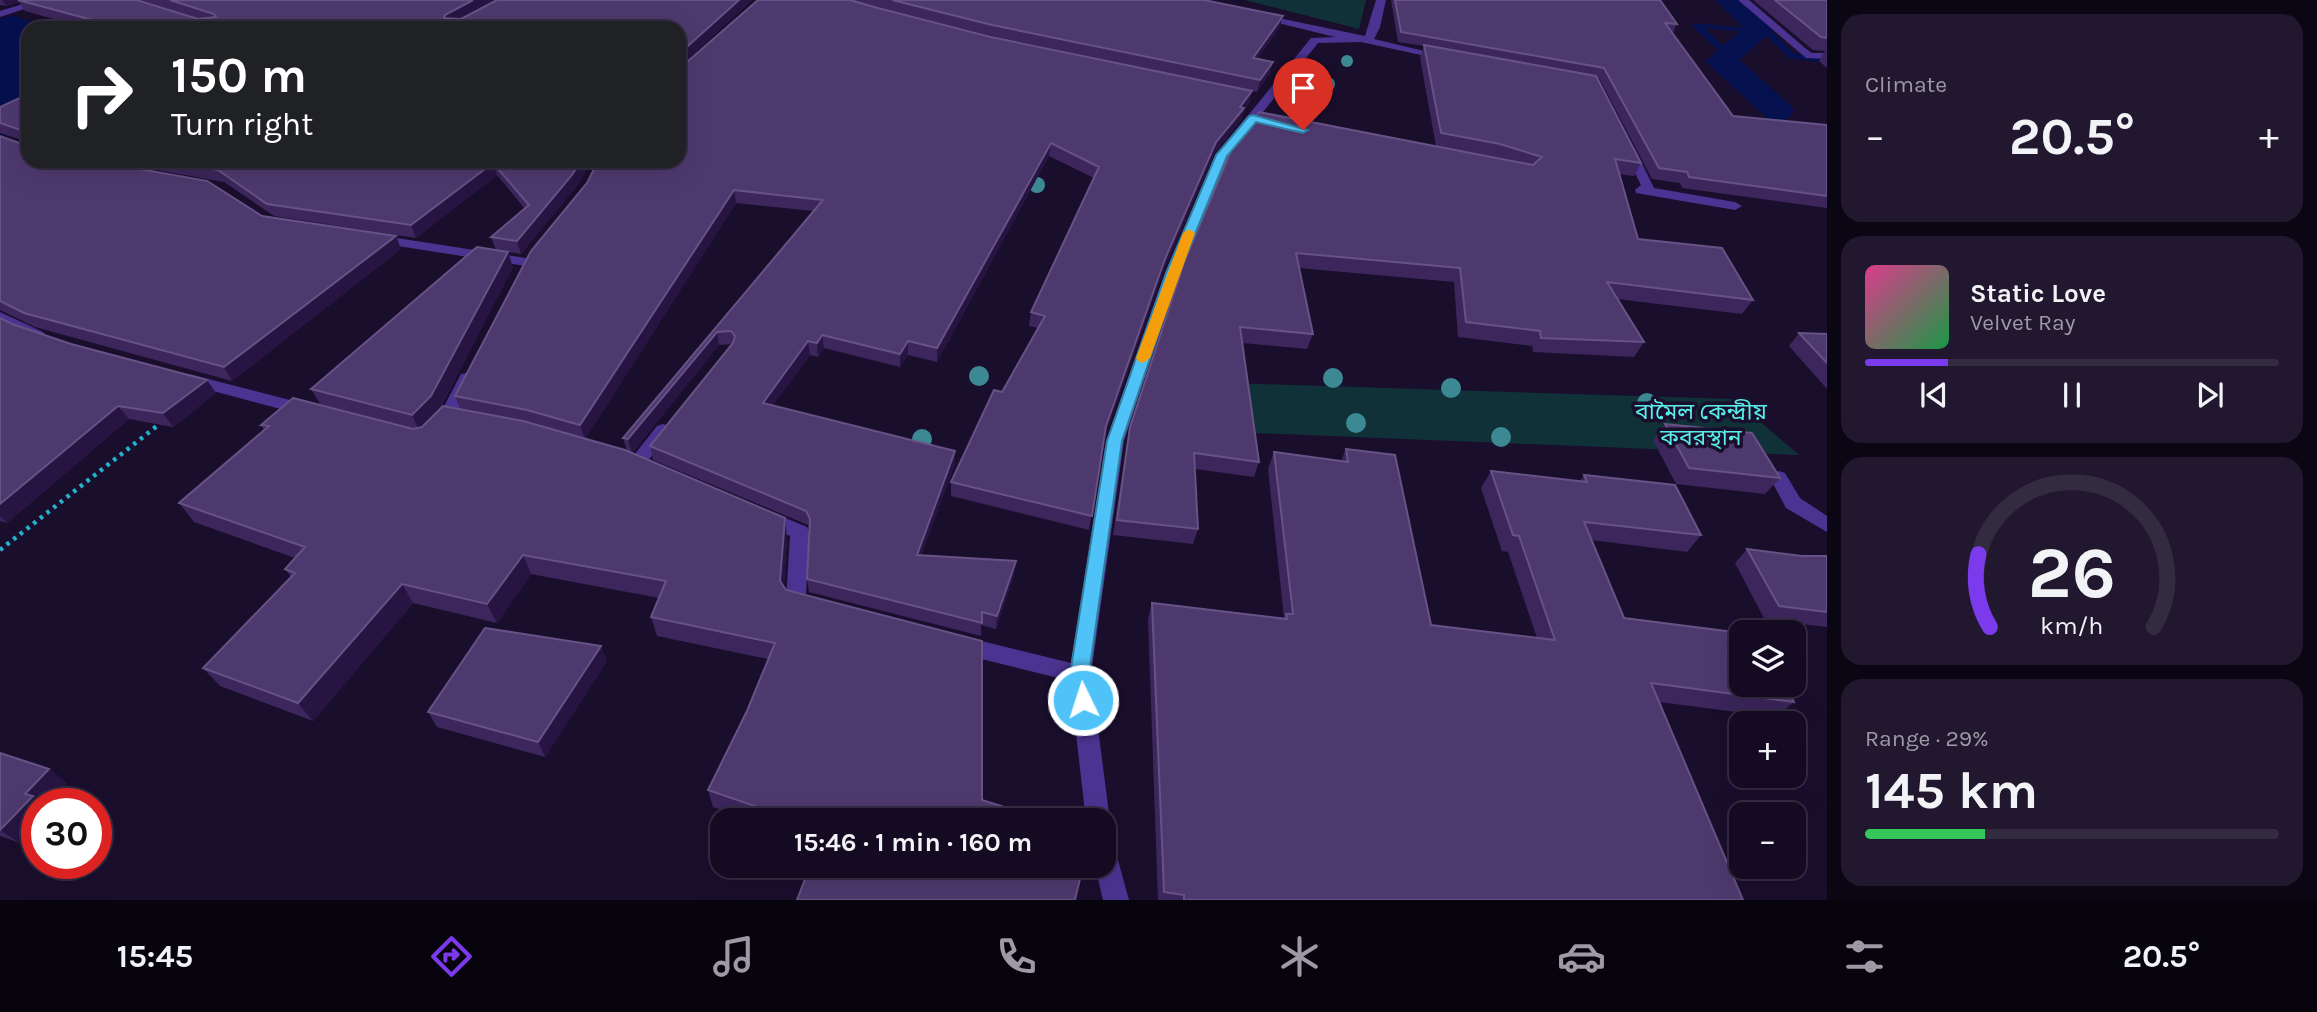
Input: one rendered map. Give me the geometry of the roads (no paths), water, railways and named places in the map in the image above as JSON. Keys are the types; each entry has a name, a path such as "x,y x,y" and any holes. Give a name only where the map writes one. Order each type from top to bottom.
{"street":[{"path":"0,14 46,0"},
{"path":"1369,39 1375,27 1381,0"},
{"path":"1744,0 1801,50 1810,56 1827,56"},
{"path":"1249,15 1456,59"},
{"path":"1096,808 1080,674 1115,441 1172,273 1222,155 1259,119 1260,98 1315,40 1369,39"},
{"path":"1622,135 1648,187 1641,190 1735,206"},
{"path":"364,237 526,262"},
{"path":"0,317 52,340"},
{"path":"431,432 447,416 478,356"},
{"path":"173,375 326,415"},
{"path":"637,463 678,412"},
{"path":"447,416 484,422"},
{"path":"1779,478 1793,503 1827,525"},
{"path":"750,511 800,532 796,600 822,607"},
{"path":"940,639 1080,674"},
{"path":"1111,878 1116,900"}],"waterway":[{"path":"1728,0 1761,28 1720,61 1778,111"},
{"path":"1827,60 1792,56 1767,32 1696,25 1780,101 1781,125 1827,131"}],"park label":[{"name":"বামৈল কেন্দ্রীয় কবরস্থান","path":"1701,424"}]}
